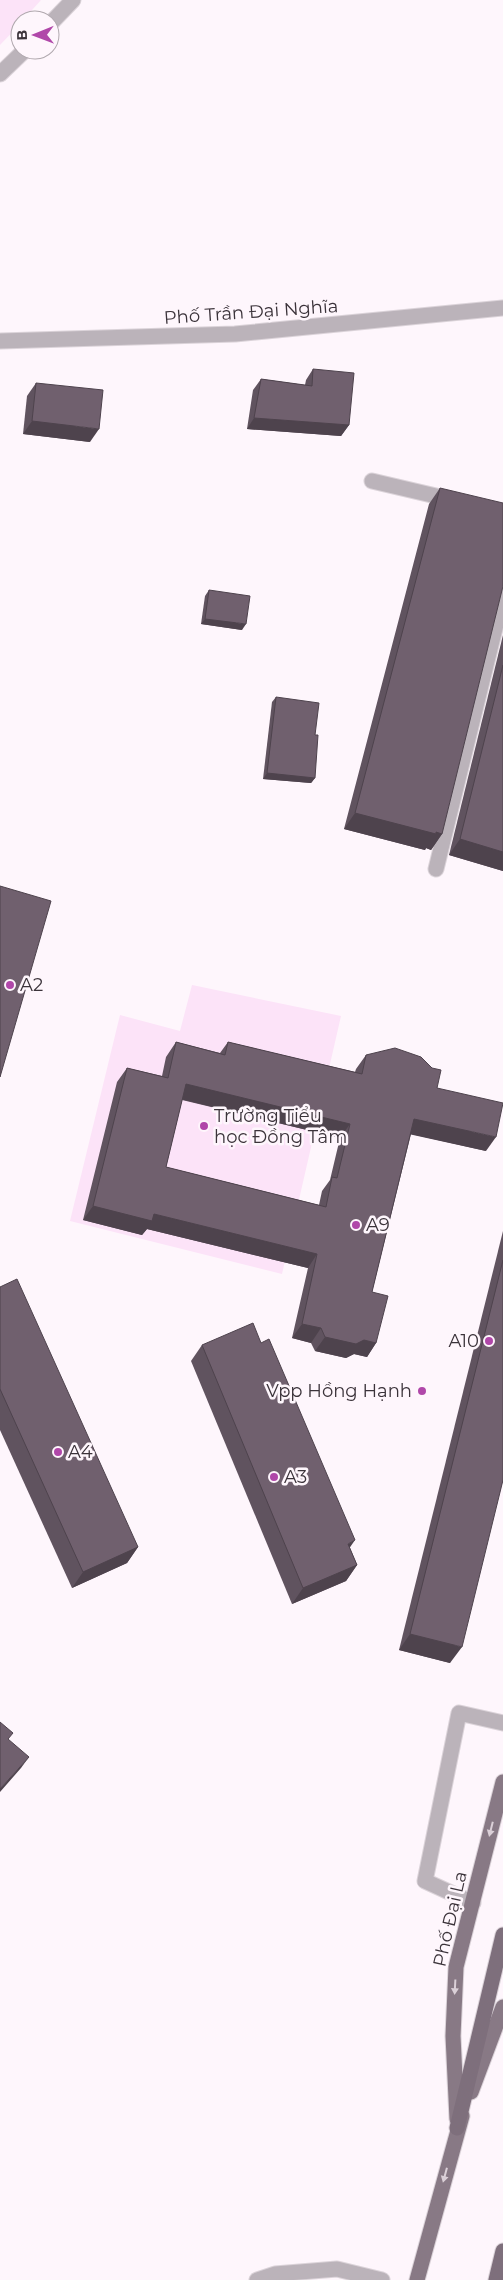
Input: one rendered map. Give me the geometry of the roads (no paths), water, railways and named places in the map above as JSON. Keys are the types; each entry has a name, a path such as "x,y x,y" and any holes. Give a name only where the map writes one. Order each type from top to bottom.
{"highway":[{"path":"457,2128 503,1935"},
{"path":"496,2280 503,2251"}],"main road":[{"name":"Phố Đại La","path":"457,2128 453,2036 456,1966 503,1782"},
{"name":"Phố Đại La","path":"417,2280 457,2128 503,2007"}],"street":[{"path":"60,14 73,0"},
{"path":"0,74 15,60"},
{"name":"Phố Trần Đại Nghĩa","path":"0,341 235,334 503,308"},
{"path":"372,481 466,503"},
{"path":"436,869 503,596"},
{"path":"473,1902 425,1881 459,1714 503,1723"},
{"path":"257,2280 274,2274 337,2270 382,2280"}],"place":[{"name":"A2","path":"10,985"},
{"name":"Trường Tiểu học Đồng Tâm","path":"204,1126"},
{"name":"A9","path":"356,1225"},
{"name":"A10","path":"489,1341"},
{"name":"Vpp Hồng Hạnh","path":"422,1391"},
{"name":"A4","path":"58,1452"},
{"name":"A3","path":"274,1477"}]}
